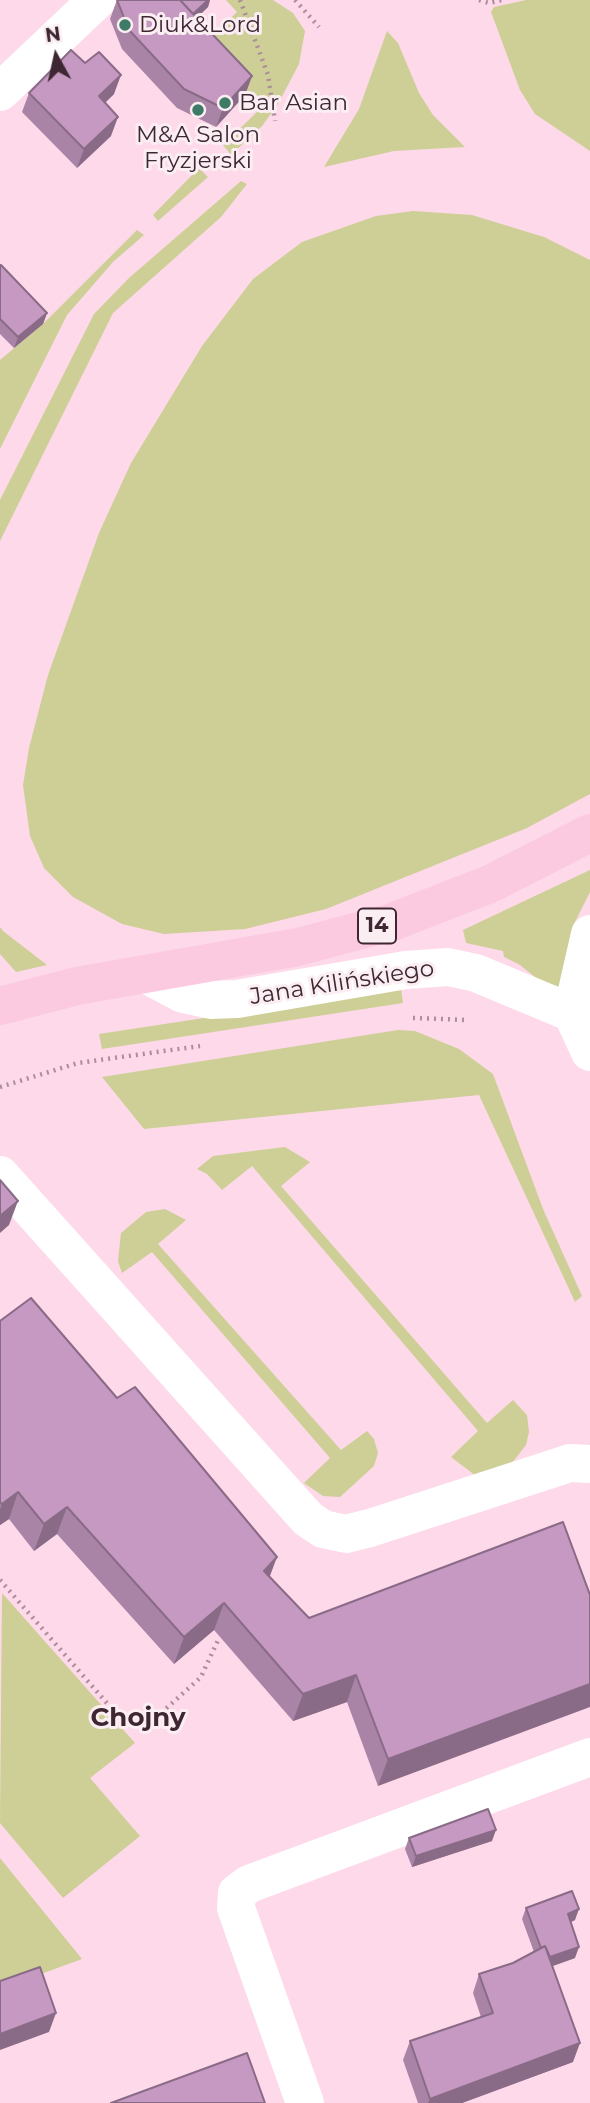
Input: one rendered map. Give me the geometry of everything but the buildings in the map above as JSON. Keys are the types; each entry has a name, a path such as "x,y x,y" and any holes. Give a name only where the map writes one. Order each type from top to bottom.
{"main road":[{"name":"14","path":"0,1006 77,986 298,947 392,922 491,884 590,833"}],"street":[{"path":"0,92 97,0"},
{"path":"590,934 572,1013 590,1052"},
{"name":"Jana Kilińskiego","path":"138,976 183,994 211,1000 237,999 406,970 448,967 476,973 572,1013"},
{"path":"0,1175 299,1509 323,1530 346,1534 570,1463 590,1464"},
{"path":"305,2103 236,1908 237,1893 249,1884 590,1757"}],"path":[{"path":"240,0 268,75 275,121"},
{"path":"295,0 319,27"},
{"path":"479,0 489,3 502,0"},
{"path":"0,1580 125,1724 149,1724 201,1677 219,1638"}],"green space":[{"path":"226,0 273,0 293,13 305,31 299,64 278,104 262,126 231,155 223,145 259,110 200,48 237,12"},
{"path":"526,0 590,0 590,151 535,114 520,90 491,12 494,7"},
{"path":"387,31 398,43 419,93 433,115 465,147 394,151 324,167 359,109"},
{"path":"199,168 208,177 158,221 153,215"},
{"path":"241,181 247,184 221,217 113,313 0,541 0,500 94,314 129,278"},
{"path":"413,211 472,215 544,237 590,260 590,794 527,828 326,909 245,929 164,934 122,924 73,897 44,868 30,836 23,785 29,748 48,675 99,533 131,463 202,346 253,279 302,242 376,216"},
{"path":"137,230 144,235 113,262 67,315 0,449 0,360 43,324"},
{"path":"590,870 590,892 575,922 563,980 555,993 520,965 504,957 503,951 466,943 463,930"},
{"path":"0,927 47,965 16,972 0,954"},
{"path":"401,988 403,1003 102,1049 99,1034"},
{"path":"398,1030 415,1031 459,1049 493,1074 543,1209 582,1296 575,1302 479,1095 144,1129 102,1077"},
{"path":"285,1147 310,1162 281,1186 487,1423 513,1400 527,1415 529,1432 526,1445 505,1472 476,1476 451,1457 478,1431 252,1166 222,1190 207,1174 197,1169 213,1156"},
{"path":"165,1209 186,1220 158,1244 341,1450 367,1431 374,1439 378,1453 374,1466 340,1497 323,1496 304,1483 330,1458 152,1252 122,1273 118,1261 121,1233 146,1212"},
{"path":"2,1593 135,1743 90,1778 140,1836 63,1898 0,1823"},
{"path":"0,1858 82,1959 0,1989"}],"place":[{"name":"Diuk&Lord","path":"125,25"},
{"name":"Bar Asian","path":"225,103"},
{"name":"M&A Salon Fryzjerski","path":"198,110"}],"district":[{"name":"Chojny","path":"138,1718"}]}
